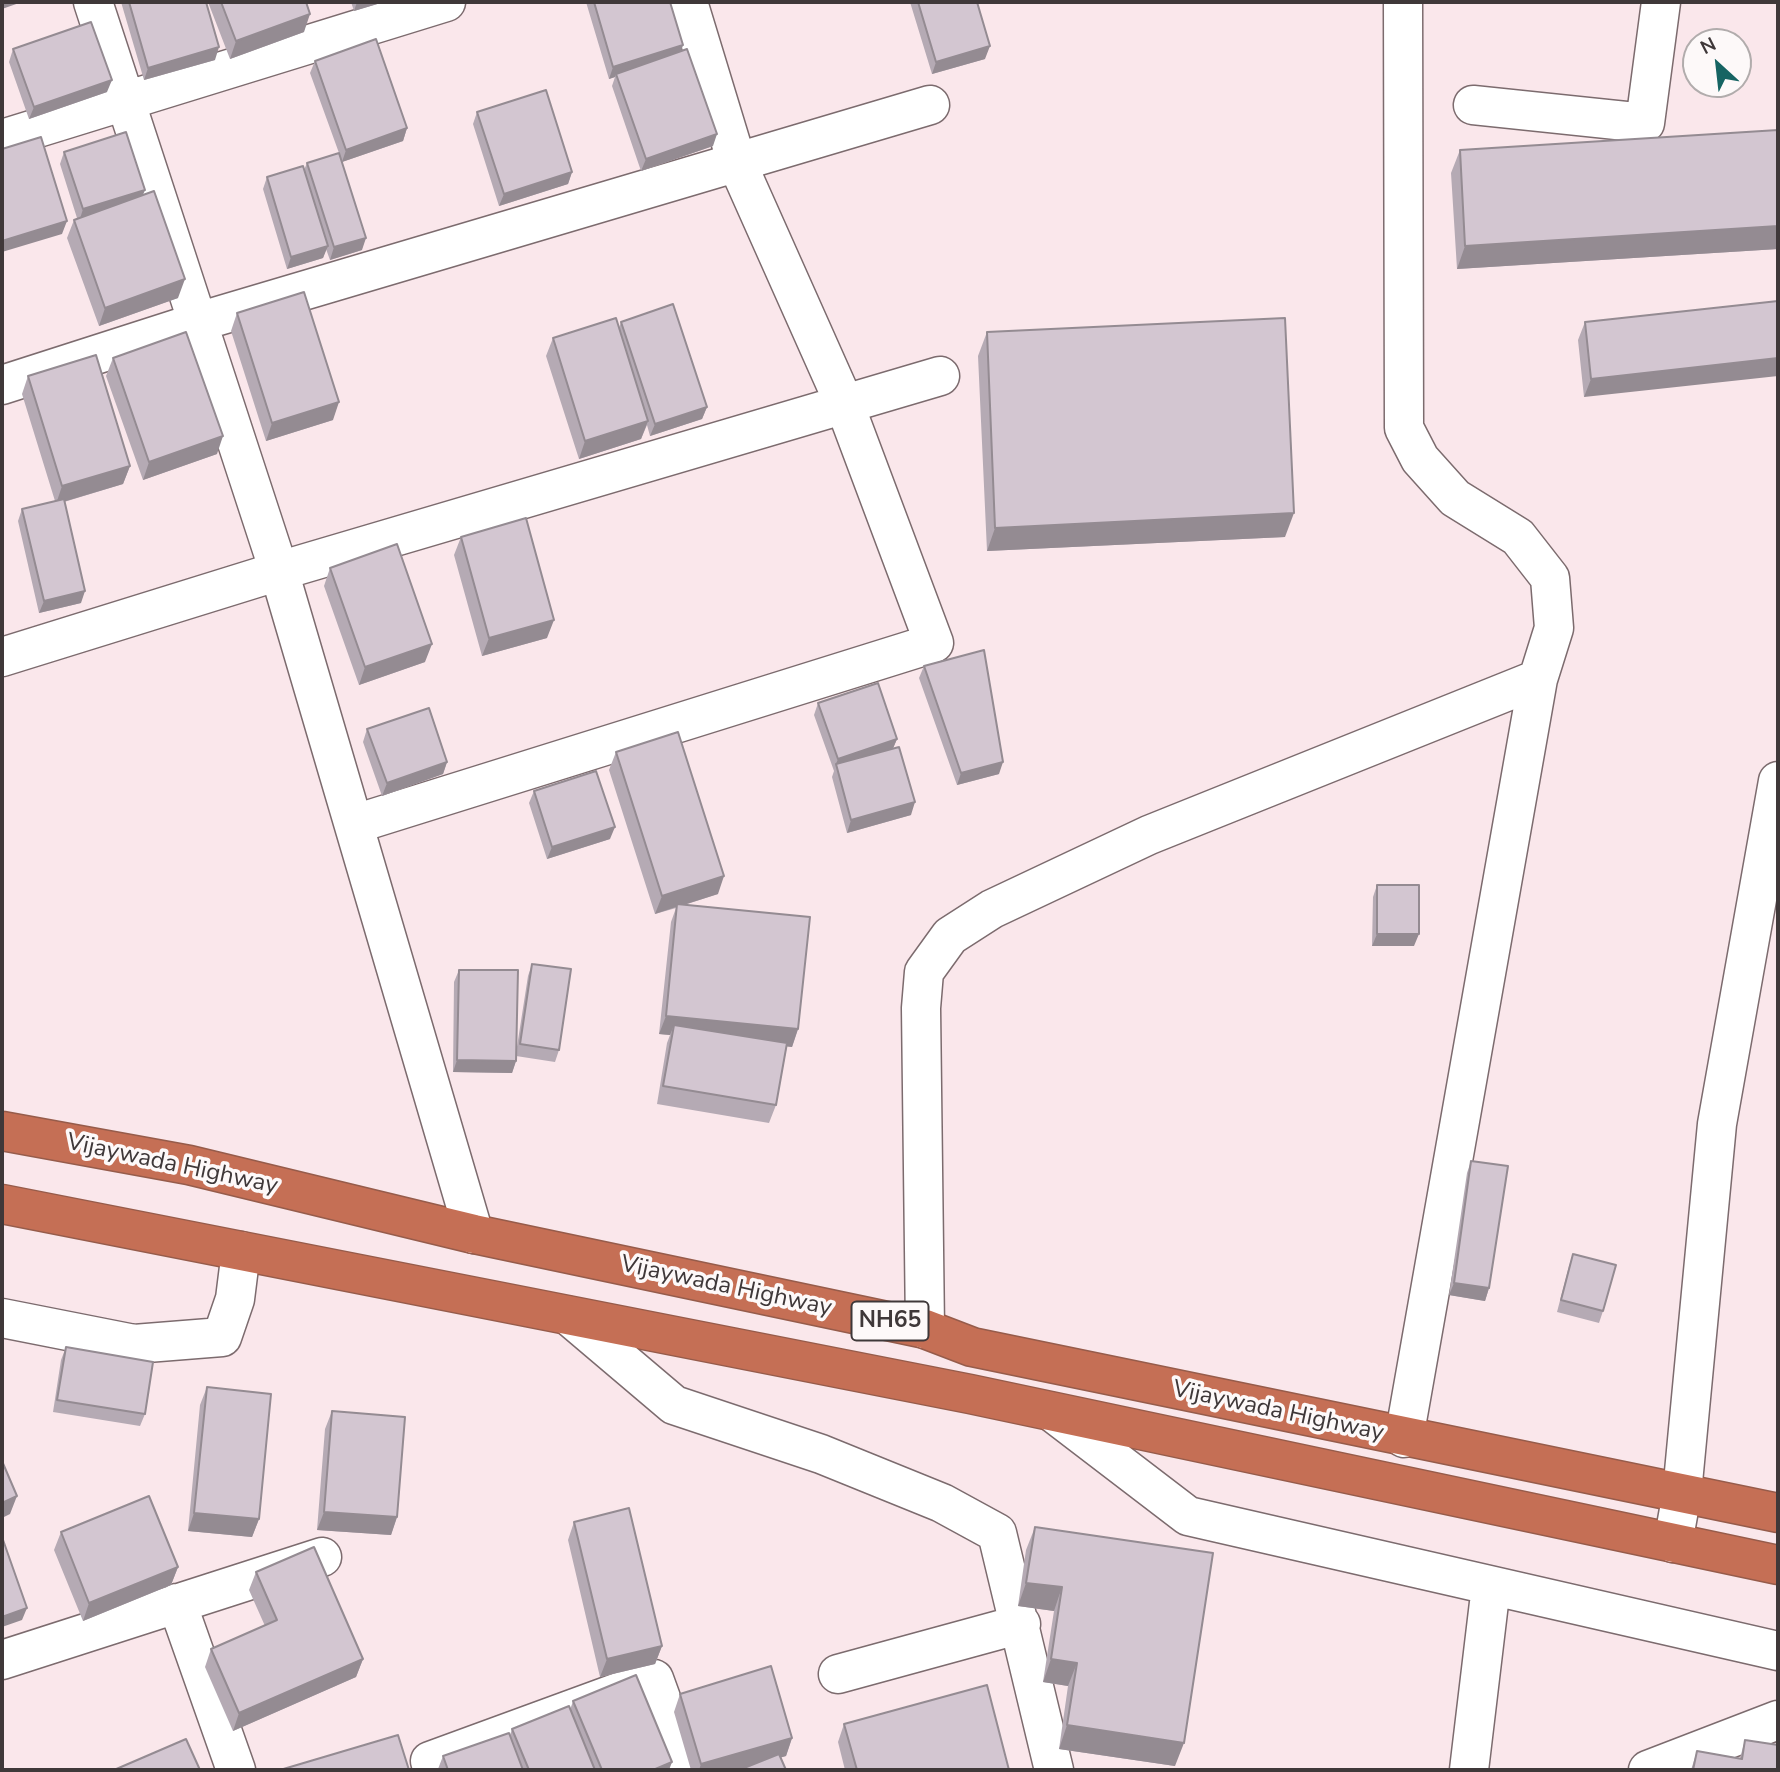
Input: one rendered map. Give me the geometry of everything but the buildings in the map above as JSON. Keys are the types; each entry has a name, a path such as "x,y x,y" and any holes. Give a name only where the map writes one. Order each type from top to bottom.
{"highway":[{"name":"Vijaywada Highway","path":"2,1130 189,1166 474,1234 925,1329 972,1348 1778,1513"},
{"name":"Vijaywada Highway","path":"2,1204 970,1394 1778,1565"},
{"path":"970,1394 972,1348"}],"street":[{"path":"93,2 279,570 474,1234"},
{"path":"2,139 446,2"},
{"path":"355,824 934,643 844,403 737,163 688,2"},
{"path":"1403,2 1404,428 1420,459 1455,498 1518,537 1550,578 1555,628 1538,680 1404,1438"},
{"path":"1473,105 1645,123 1661,2"},
{"path":"2,385 198,322 930,105"},
{"path":"2,657 279,570 940,376"},
{"path":"925,1329 921,1008 924,972 950,936 992,909 1149,835 1538,680"},
{"path":"1673,1543 1682,1493 1717,1124 1778,781"},
{"path":"2,1318 134,1344 222,1337 235,1299 241,1251"},
{"path":"569,1316 674,1405 821,1454 942,1503 997,1533 1054,1770"},
{"path":"1052,1412 1188,1516 1778,1651"},
{"path":"2,1660 322,1557"},
{"path":"1469,1770 1492,1586"},
{"path":"177,1603 236,1770"},
{"path":"838,1674 1021,1624"},
{"path":"433,1770 430,1761 654,1679 687,1770"},
{"path":"1651,1770 1778,1720"}]}
